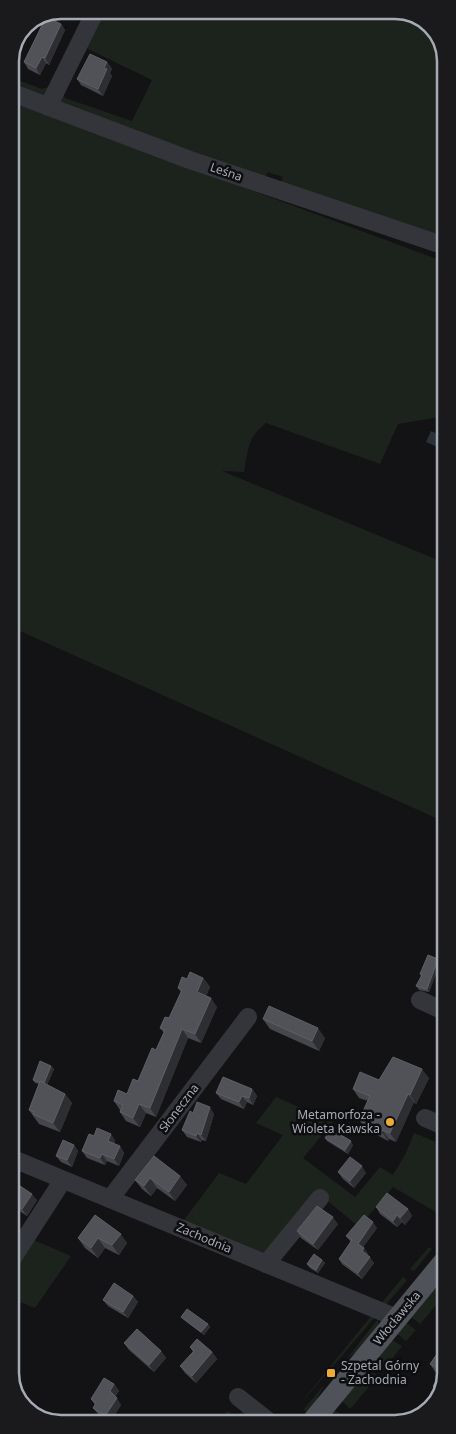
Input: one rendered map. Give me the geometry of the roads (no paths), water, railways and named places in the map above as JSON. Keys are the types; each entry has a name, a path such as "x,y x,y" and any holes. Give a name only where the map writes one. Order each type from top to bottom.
{"main road":[{"name":"Włocławska","path":"318,1415 437,1270"}],"street":[{"path":"48,107 92,19"},
{"name":"Leśna","path":"19,96 182,157 338,212 437,243"},
{"path":"420,1000 437,1008"},
{"name":"Słoneczna","path":"110,1199 248,1016"},
{"path":"425,1118 437,1123"},
{"name":"Zachodnia","path":"19,1161 397,1318"},
{"path":"19,1248 63,1180"},
{"path":"266,1264 320,1198"},
{"path":"238,1397 261,1415"}],"place":[{"name":"Metamorfoza - Wioleta Kawska","path":"390,1122"},
{"name":"Szpetal Górny - Zachodnia","path":"331,1373"}]}
